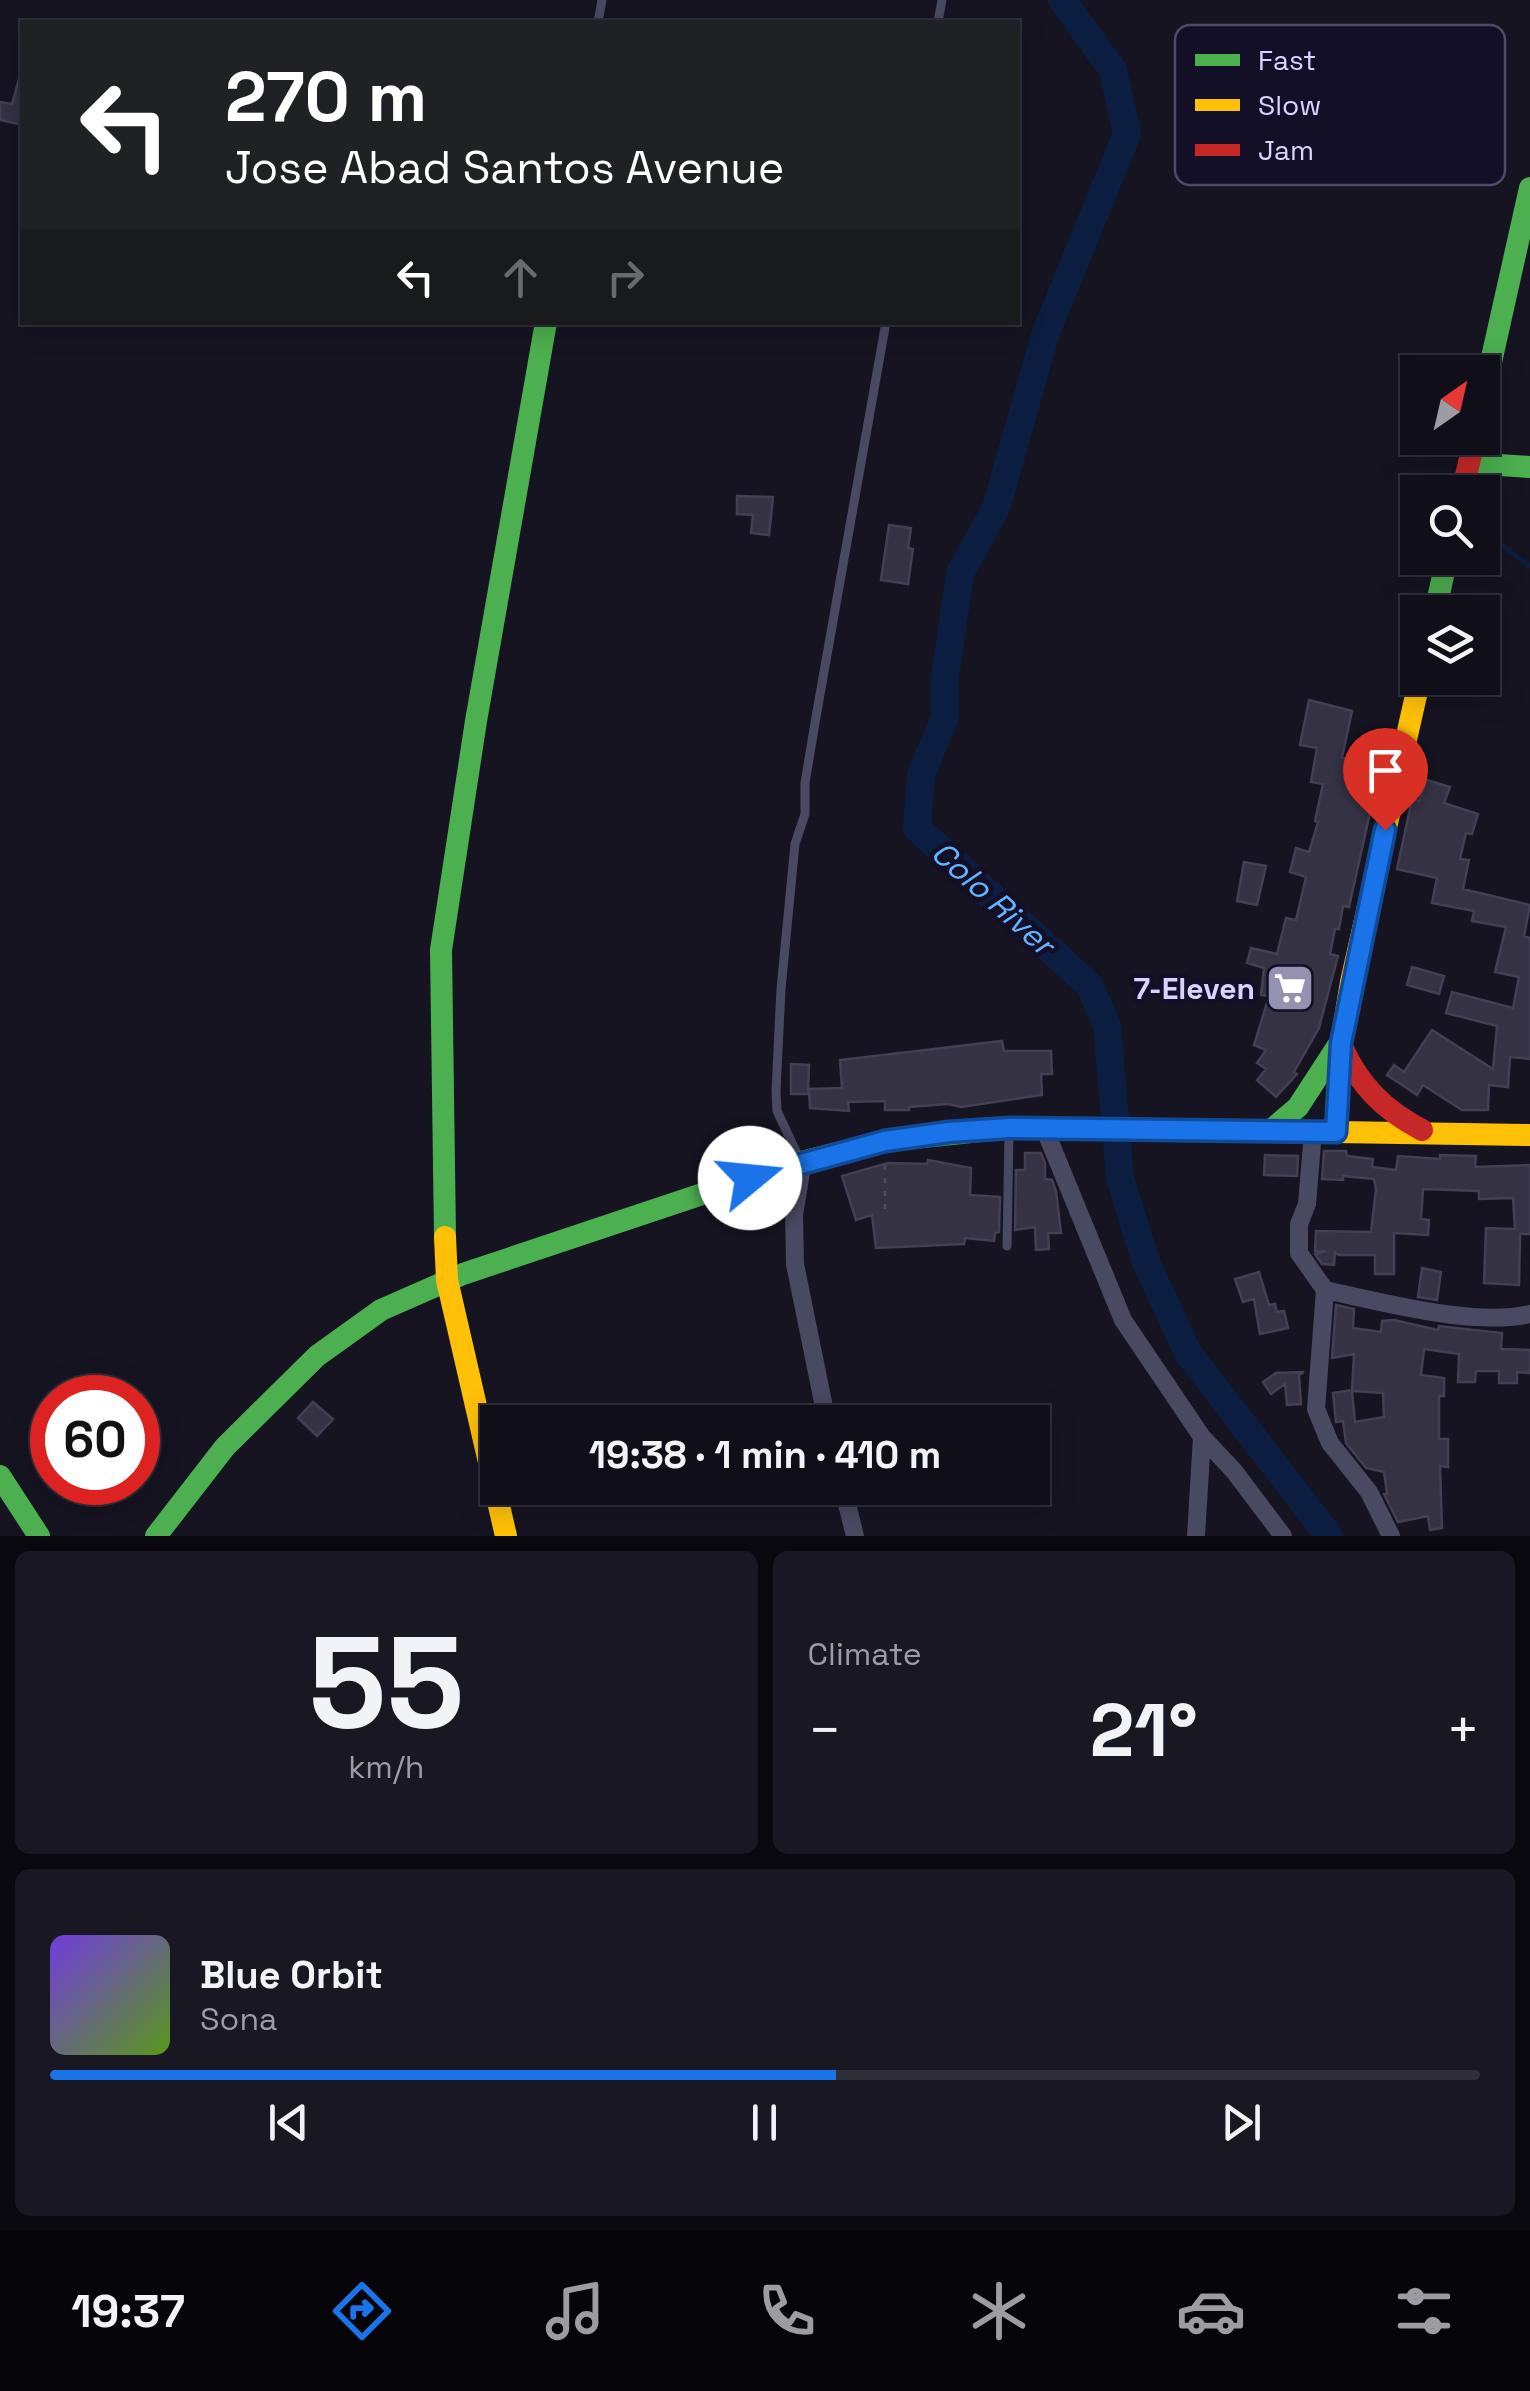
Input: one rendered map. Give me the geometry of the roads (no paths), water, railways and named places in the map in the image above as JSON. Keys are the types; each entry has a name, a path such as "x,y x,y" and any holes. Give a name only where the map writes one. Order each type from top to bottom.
{"main road":[{"path":"1493,355 1530,188"},
{"path":"506,1536 455,1277 440,1110 441,950 476,721 545,325"},
{"path":"1466,475 1471,455"},
{"path":"1469,463 1530,466"},
{"path":"1325,1132 1359,945 1416,695"},
{"path":"1270,1131 1298,1107 1341,1042"},
{"path":"1341,1042 1350,1066 1374,1099 1391,1115 1429,1134"},
{"path":"156,1536 225,1448 290,1381 317,1356 381,1310 455,1277 885,1141 1009,1128 1530,1135"},
{"path":"0,1476 39,1536"},
{"path":"0,1507 19,1536"}],"street":[{"path":"1051,1130 1123,1320 1202,1437 1234,1471 1283,1536"},
{"path":"1325,1132 1299,1224 1299,1253 1325,1290 1316,1410 1330,1443 1370,1492 1391,1536"},
{"path":"796,1167 795,1264 824,1405"},
{"path":"1325,1290 1405,1307 1508,1319 1530,1314"},
{"path":"1196,1536 1202,1437"},
{"path":"848,1505 856,1536"}],"lane":[{"path":"796,1167 777,1112 776,1091 795,844 805,814 811,750 885,325"},
{"path":"1007,1246 1009,1128"}],"waterway":[{"name":"Colo River","path":"1062,0 1113,70 1127,134 1046,332 996,508 960,573 944,684 945,717 921,775 917,828 1090,986 1107,1026 1120,1178 1146,1262 1188,1353 1329,1536"},
{"path":"1500,544 1530,566"}],"place":[{"name":"7-Eleven","path":"1290,988"}]}
